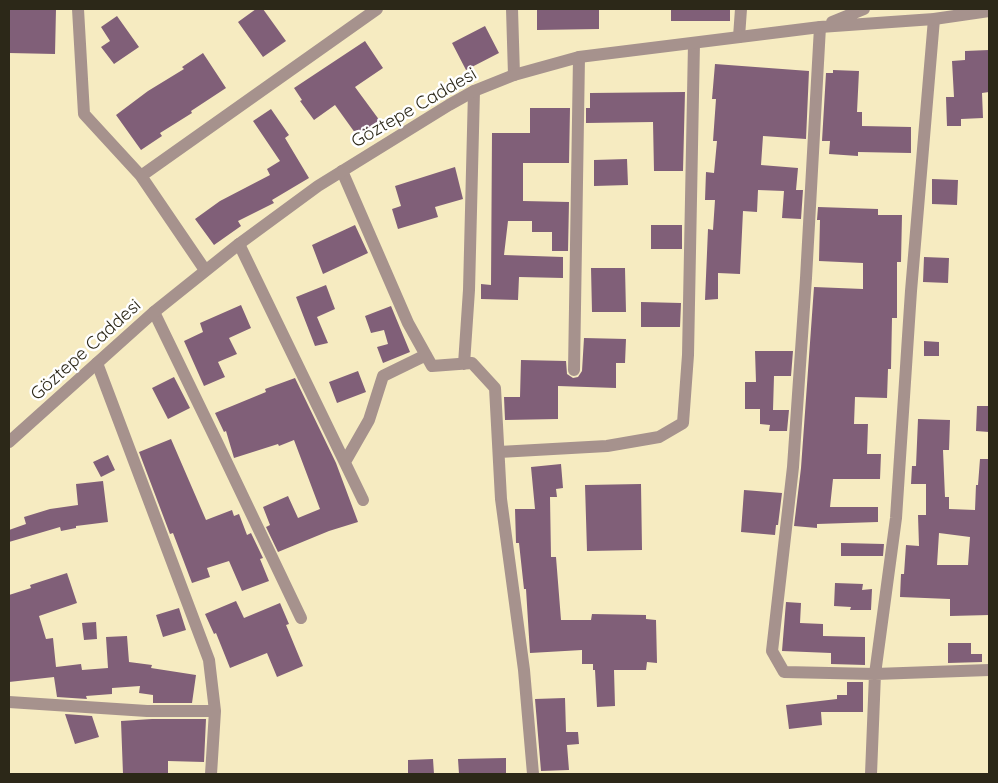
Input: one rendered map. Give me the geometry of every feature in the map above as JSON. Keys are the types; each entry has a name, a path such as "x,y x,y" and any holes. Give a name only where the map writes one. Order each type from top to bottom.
{"street":[{"path":"141,176 378,9"},
{"path":"512,9 514,75"},
{"path":"739,37 741,9"},
{"path":"864,9 820,27 793,467 772,650 784,672 875,674 989,670"},
{"path":"80,10 84,114 141,176 205,270"},
{"name":"Göztepe Caddesi","path":"9,442 154,312 239,244 310,191 474,91 514,75 579,57 820,27 934,19 989,11"},
{"path":"871,774 875,674 896,518 910,301 934,19"},
{"path":"498,452 607,446 659,436 683,423 688,355 694,43"},
{"path":"574,370 579,57"},
{"path":"464,364 469,290 474,91"},
{"path":"342,171 408,323 432,366 472,363 495,388 501,499 524,670 533,774"},
{"path":"239,244 363,500"},
{"path":"154,312 300,618"},
{"path":"345,462 369,420 384,376 426,355"},
{"path":"97,363 208,660 215,712 211,774"},
{"path":"9,702 147,711 215,712"}],"building":[{"path":"9,9 56,9 55,54 9,53"},
{"path":"256,9 263,9 286,41 263,57 238,22"},
{"path":"537,9 599,9 599,29 537,30"},
{"path":"671,9 730,9 730,21 671,21"},
{"path":"117,16 139,47 114,64 101,47 110,41 101,27"},
{"path":"485,26 499,53 466,70 452,43"},
{"path":"365,41 383,68 355,87 380,121 358,137 335,105 314,120 300,101 302,100 294,88"},
{"path":"989,50 989,92 982,93 983,118 961,119 961,126 947,126 946,97 954,97 952,61 965,60 965,51"},
{"path":"203,53 226,88 191,111 192,113 160,133 162,136 141,150 116,115 148,91 184,69 182,67"},
{"path":"715,64 809,71 806,139 763,136 761,165 798,168 796,190 803,190 801,219 782,218 784,191 758,190 757,212 743,211 740,274 718,273 718,299 705,300 708,229 713,230 715,200 705,200 706,172 714,173 717,141 713,141 716,99 712,99"},
{"path":"833,70 859,71 857,112 862,112 862,126 911,127 911,153 858,152 858,156 829,154 830,141 822,141 826,73 833,73"},
{"path":"685,92 683,171 654,171 653,122 586,123 586,108 590,108 590,93"},
{"path":"530,108 570,108 569,163 523,163 523,201 569,202 568,251 552,251 552,232 532,232 532,221 508,221 504,255 563,257 563,278 519,277 518,300 481,299 481,284 491,285 492,133 530,133"},
{"path":"271,109 289,135 285,138 309,178 272,200 274,203 238,221 241,226 214,245 195,219 220,201 270,175 267,169 280,161 253,121"},
{"path":"627,159 628,185 594,186 594,160"},
{"path":"455,167 463,199 435,207 438,217 398,229 392,209 401,206 395,186"},
{"path":"932,179 958,180 957,205 932,204"},
{"path":"818,207 878,209 878,215 902,215 901,262 897,262 897,318 892,318 891,369 888,369 887,398 855,397 854,424 868,424 867,454 881,454 880,479 833,479 830,507 878,507 878,522 817,524 817,528 794,526 801,468 814,287 863,289 863,263 819,261 820,220 817,220"},
{"path":"355,225 368,253 323,274 312,245"},
{"path":"651,225 682,225 682,249 651,249"},
{"path":"924,257 949,258 948,283 923,282"},
{"path":"591,268 625,268 626,312 592,312"},
{"path":"326,285 335,309 317,317 328,343 315,346 296,297"},
{"path":"641,302 681,303 680,327 641,327"},
{"path":"241,305 251,328 229,338 237,354 218,362 225,377 204,386 184,341 203,332 200,323"},
{"path":"391,306 410,352 383,363 377,347 388,344 384,330 371,333 365,316"},
{"path":"584,338 626,339 625,363 616,363 616,388 558,386 558,419 505,420 504,397 520,397 521,360 566,361 567,374 573,378 578,377 582,371"},
{"path":"924,341 939,342 939,356 924,356"},
{"path":"755,351 793,351 791,376 774,376 773,410 789,410 787,431 769,431 770,425 760,424 760,409 745,409 745,382 756,382"},
{"path":"358,371 366,392 337,403 329,382"},
{"path":"174,377 190,408 168,419 152,388"},
{"path":"295,378 336,463 358,522 329,531 278,552 266,527 270,525 263,507 288,496 298,518 320,509 294,440 234,458 226,431 224,432 215,413 266,392 265,389"},
{"path":"977,406 989,406 989,432 976,431"},
{"path":"918,419 950,420 949,450 943,450 945,497 949,497 949,509 975,510 980,459 989,459 989,615 950,616 950,599 900,597 901,574 904,574 906,545 919,546 918,515 926,515 926,484 911,484 912,466 916,466","holes":["939,533 970,537 968,565 937,565"]},
{"path":"171,439 206,520 232,510 234,516 239,514 247,535 251,533 263,558 260,559 269,581 242,591 229,561 207,568 210,577 192,583 173,533 170,534 139,452"},
{"path":"108,455 115,470 101,477 93,462"},
{"path":"561,464 563,488 556,489 557,497 550,497 551,557 556,557 561,620 591,620 592,614 646,615 646,619 656,620 657,663 647,662 646,670 614,670 615,706 597,707 595,670 593,670 593,664 582,664 582,650 530,653 526,589 524,589 519,543 516,543 515,509 535,509 531,467"},
{"path":"103,481 108,522 76,526 76,528 61,531 60,527 9,542 9,530 26,524 24,517 50,509 78,505 76,484"},
{"path":"641,484 642,550 587,551 585,485"},
{"path":"744,490 782,493 775,535 741,532"},
{"path":"841,543 884,544 883,556 841,556"},
{"path":"67,573 77,603 39,616 46,639 53,638 56,667 81,664 82,670 108,668 106,637 127,636 129,662 152,665 151,668 196,675 192,703 153,703 153,695 139,693 140,686 112,688 112,694 86,696 87,699 57,697 54,677 9,682 9,595 31,588 30,585"},
{"path":"835,583 863,584 862,590 872,589 871,610 850,610 851,607 834,606"},
{"path":"236,601 244,618 280,603 289,624 286,625 303,666 277,677 267,653 230,668 216,633 214,634 205,614"},
{"path":"786,602 801,603 800,623 823,624 823,636 865,637 865,665 831,664 831,653 782,651"},
{"path":"179,608 186,630 163,637 156,615"},
{"path":"96,622 97,639 84,640 82,623"},
{"path":"948,643 971,643 971,654 982,654 982,662 948,663"},
{"path":"847,682 863,682 863,712 821,712 822,725 789,729 786,705 837,699 837,695 847,695"},
{"path":"565,698 566,732 578,732 579,744 567,745 569,770 541,771 535,699"},
{"path":"65,714 92,716 99,737 75,744"},
{"path":"206,719 204,762 168,761 168,774 123,774 121,721"},
{"path":"506,758 506,774 459,774 458,759"},
{"path":"433,759 434,774 408,774 408,760"}]}
